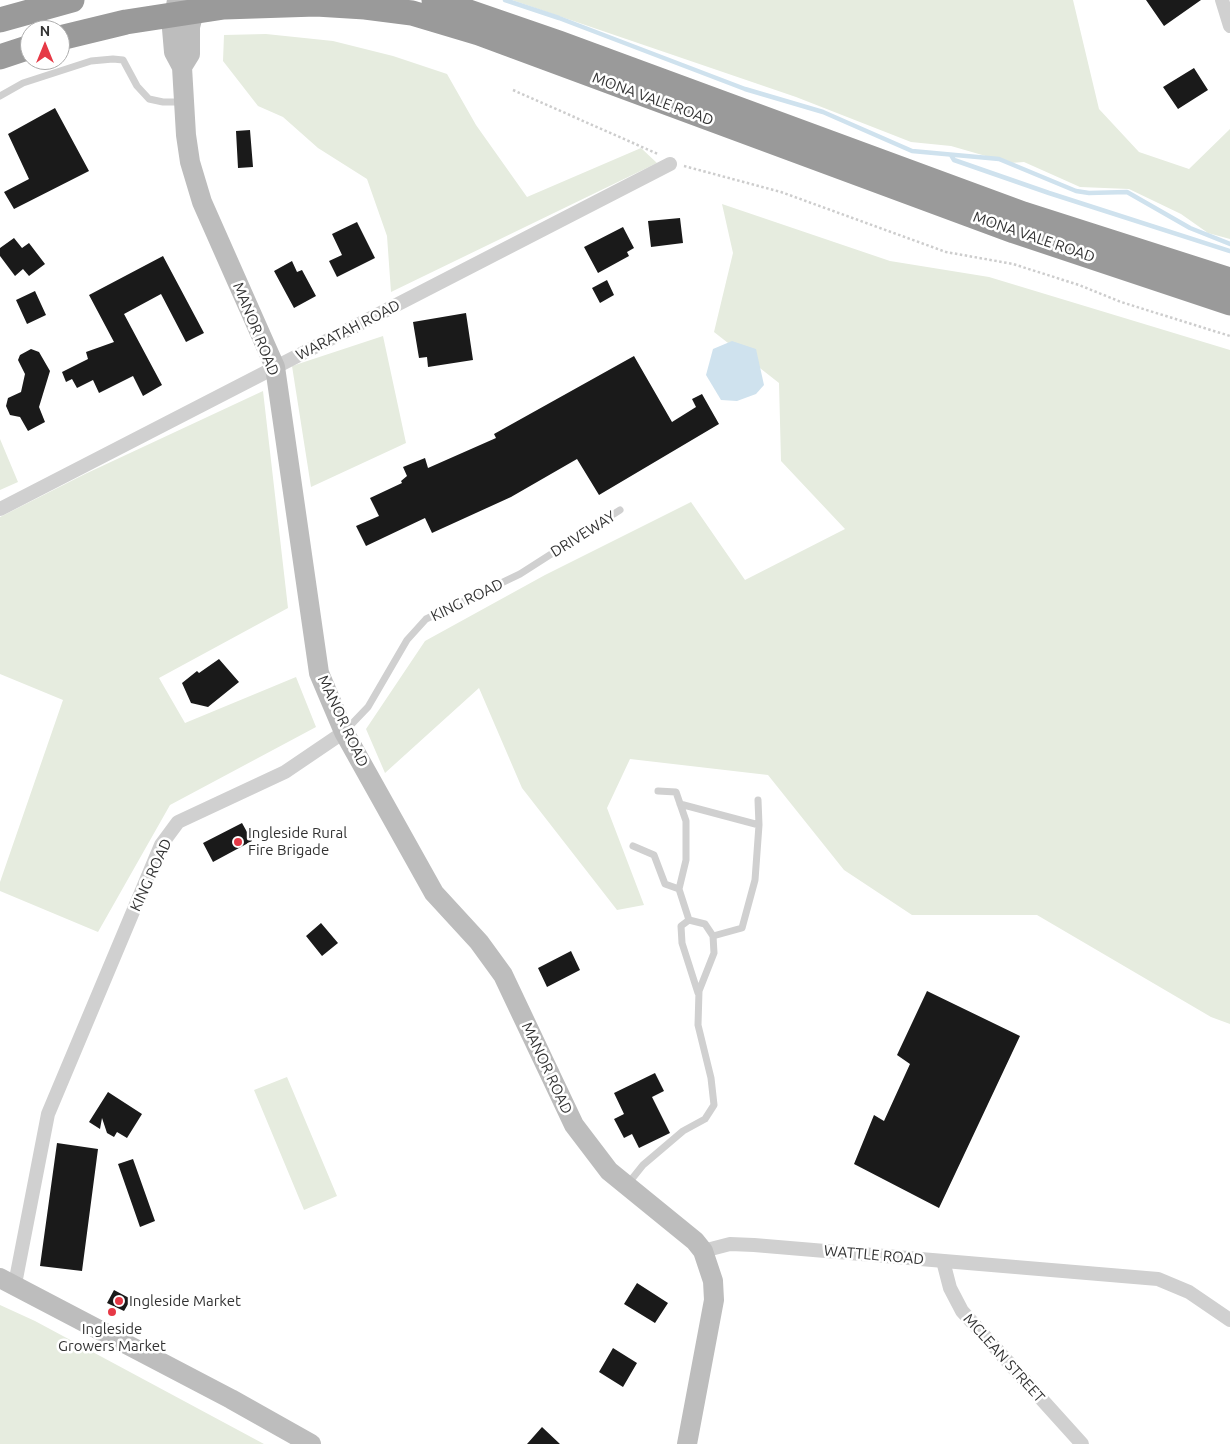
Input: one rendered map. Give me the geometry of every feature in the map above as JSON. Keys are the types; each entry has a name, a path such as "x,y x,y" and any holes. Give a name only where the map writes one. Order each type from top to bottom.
{"highway":[{"path":"0,20 72,0"},
{"name":"MONA VALE ROAD","path":"434,0 559,43 1023,214 1230,280"},
{"name":"MONA VALE ROAD","path":"70,35 186,6 341,5 395,10 450,23 1014,231 1230,303"}],"street":[{"path":"1222,0 1230,26"},
{"name":"MANOR ROAD","path":"186,6 190,27 190,54 182,67 188,152 200,195 275,367 319,673 344,732 434,893 479,942 503,975 574,1125 609,1171 703,1251"},
{"name":"WARATAH ROAD","path":"0,509 671,162"},
{"name":"KING ROAD","path":"7,1281 48,1114 161,845 178,822 285,772 344,732"},
{"name":"WATTLE ROAD","path":"703,1251 730,1244 754,1245 1158,1279 1189,1292 1230,1320"},
{"path":"687,1444 714,1300 713,1281 703,1251"},
{"name":"MCLEAN STREET","path":"943,1261 950,1288 962,1311 1082,1444"},
{"path":"7,1281 311,1444"}],"lane":[{"path":"0,96 23,83 92,61 112,59 123,60 137,86 149,99 163,102 184,102"},
{"name":"DRIVEWAY","path":"545,558 620,510"},
{"name":"KING ROAD","path":"344,732 368,707 406,640 426,619 520,574 545,558"},
{"path":"658,790 676,792 686,821 686,860 679,889 689,920"},
{"path":"713,936 742,928 755,880 759,825 758,800"},
{"path":"680,804 759,825"},
{"path":"633,846 654,855 662,885 679,889"},
{"path":"627,1185 643,1165 682,1131 705,1119 714,1106 712,1078 698,1025 698,993 682,943 681,926 689,920"},
{"path":"689,920 705,924 713,936 714,953 698,993"}],"path":[{"path":"514,90 671,162 781,192 946,252 1013,264 1079,285 1121,302 1230,336"}],"shaded area":[{"path":"512,0 1073,0 1099,109 1139,152 1189,169 1230,129 1230,239 1208,233 1181,214 1129,189 1080,187 1024,162 1010,163 951,146 911,142 796,97"},
{"path":"266,34 333,41 393,56 447,74 476,125 527,197 641,148 657,163 391,292 387,236 367,179 318,148 283,117 258,106 223,61 224,35"},
{"path":"722,204 890,261 989,277 1230,350 1230,1024 1211,1017 1037,915 912,915 844,870 768,775 630,759 607,808 644,905 617,910 522,788 479,688 385,773 366,729 425,641 545,575 691,502 745,580 845,529 781,461 779,383 714,332 733,253"},
{"path":"383,336 406,443 311,487 292,366"},
{"path":"263,391 288,608 159,678 185,723 296,677 316,727 170,805 98,932 0,891 0,882 63,700 0,674 0,517 85,474"},
{"path":"0,439 18,482 0,490"},
{"path":"287,1077 337,1196 304,1210 254,1090"},
{"path":"0,1305 35,1321 264,1444 0,1444"}],"water":[{"path":"732,341 756,349 764,385 756,394 737,401 721,400 706,375 713,349"}],"building":[{"path":"1146,0 1201,0 1164,26"},
{"path":"1194,68 1208,90 1178,109 1163,87"},
{"path":"55,108 89,171 14,209 4,192 29,179 8,134"},
{"path":"250,130 253,167 238,168 236,131"},
{"path":"680,218 683,243 651,247 648,221"},
{"path":"357,222 375,258 337,277 329,261 342,255 332,234"},
{"path":"623,227 634,248 627,252 629,256 598,273 584,247"},
{"path":"14,238 22,248 29,243 45,264 29,276 23,269 15,276 0,256 0,248"},
{"path":"163,256 204,333 186,342 161,294 124,314 162,385 143,396 133,376 99,393 93,380 77,388 72,379 66,382 62,372 88,359 86,352 114,342 89,295"},
{"path":"292,261 297,272 302,270 316,296 294,308 274,271"},
{"path":"607,280 614,295 600,303 592,288"},
{"path":"35,291 46,315 27,324 16,300"},
{"path":"466,313 473,360 428,367 427,357 419,358 413,322"},
{"path":"31,349 39,352 50,371 39,407 45,422 28,431 20,417 10,415 6,406 8,398 21,392 25,374 18,360 20,355"},
{"path":"634,356 672,422 696,407 692,399 702,394 719,424 599,495 577,459 511,497 432,533 425,518 366,546 356,526 379,516 370,498 402,483 401,481 407,476 403,467 425,458 428,468 496,438 494,434"},
{"path":"219,659 239,682 208,707 191,703 182,683 197,671 199,673"},
{"path":"242,823 252,841 213,862 203,843"},
{"path":"321,923 338,943 322,956 306,936"},
{"path":"571,951 580,970 547,987 538,968"},
{"path":"927,991 1020,1036 939,1208 854,1164 874,1115 884,1121 910,1064 897,1055"},
{"path":"655,1073 664,1091 652,1097 670,1133 639,1148 632,1134 624,1138 614,1119 624,1114 614,1093"},
{"path":"108,1092 142,1114 127,1138 117,1132 114,1137 107,1133 102,1118 100,1129 89,1122"},
{"path":"57,1143 98,1149 82,1271 40,1266"},
{"path":"133,1159 155,1221 140,1227 118,1164"},
{"path":"637,1283 668,1303 655,1323 624,1304"},
{"name":"Ingleside Market","path":"114,1290 131,1299 124,1311 107,1303"},
{"path":"613,1348 637,1363 623,1387 599,1372"},
{"path":"542,1427 560,1444 527,1444"}],"waterway":[{"path":"505,0 559,18 745,89 823,112 912,151 999,159 1076,191 1089,193 1127,192 1190,228 1230,244"},
{"path":"951,155 954,160 1049,193 1230,251"}],"place":[{"name":"Ingleside Rural Fire Brigade","path":"238,842"},
{"name":"Ingleside Market","path":"119,1301"},
{"name":"Ingleside Growers Market","path":"112,1312"}]}
